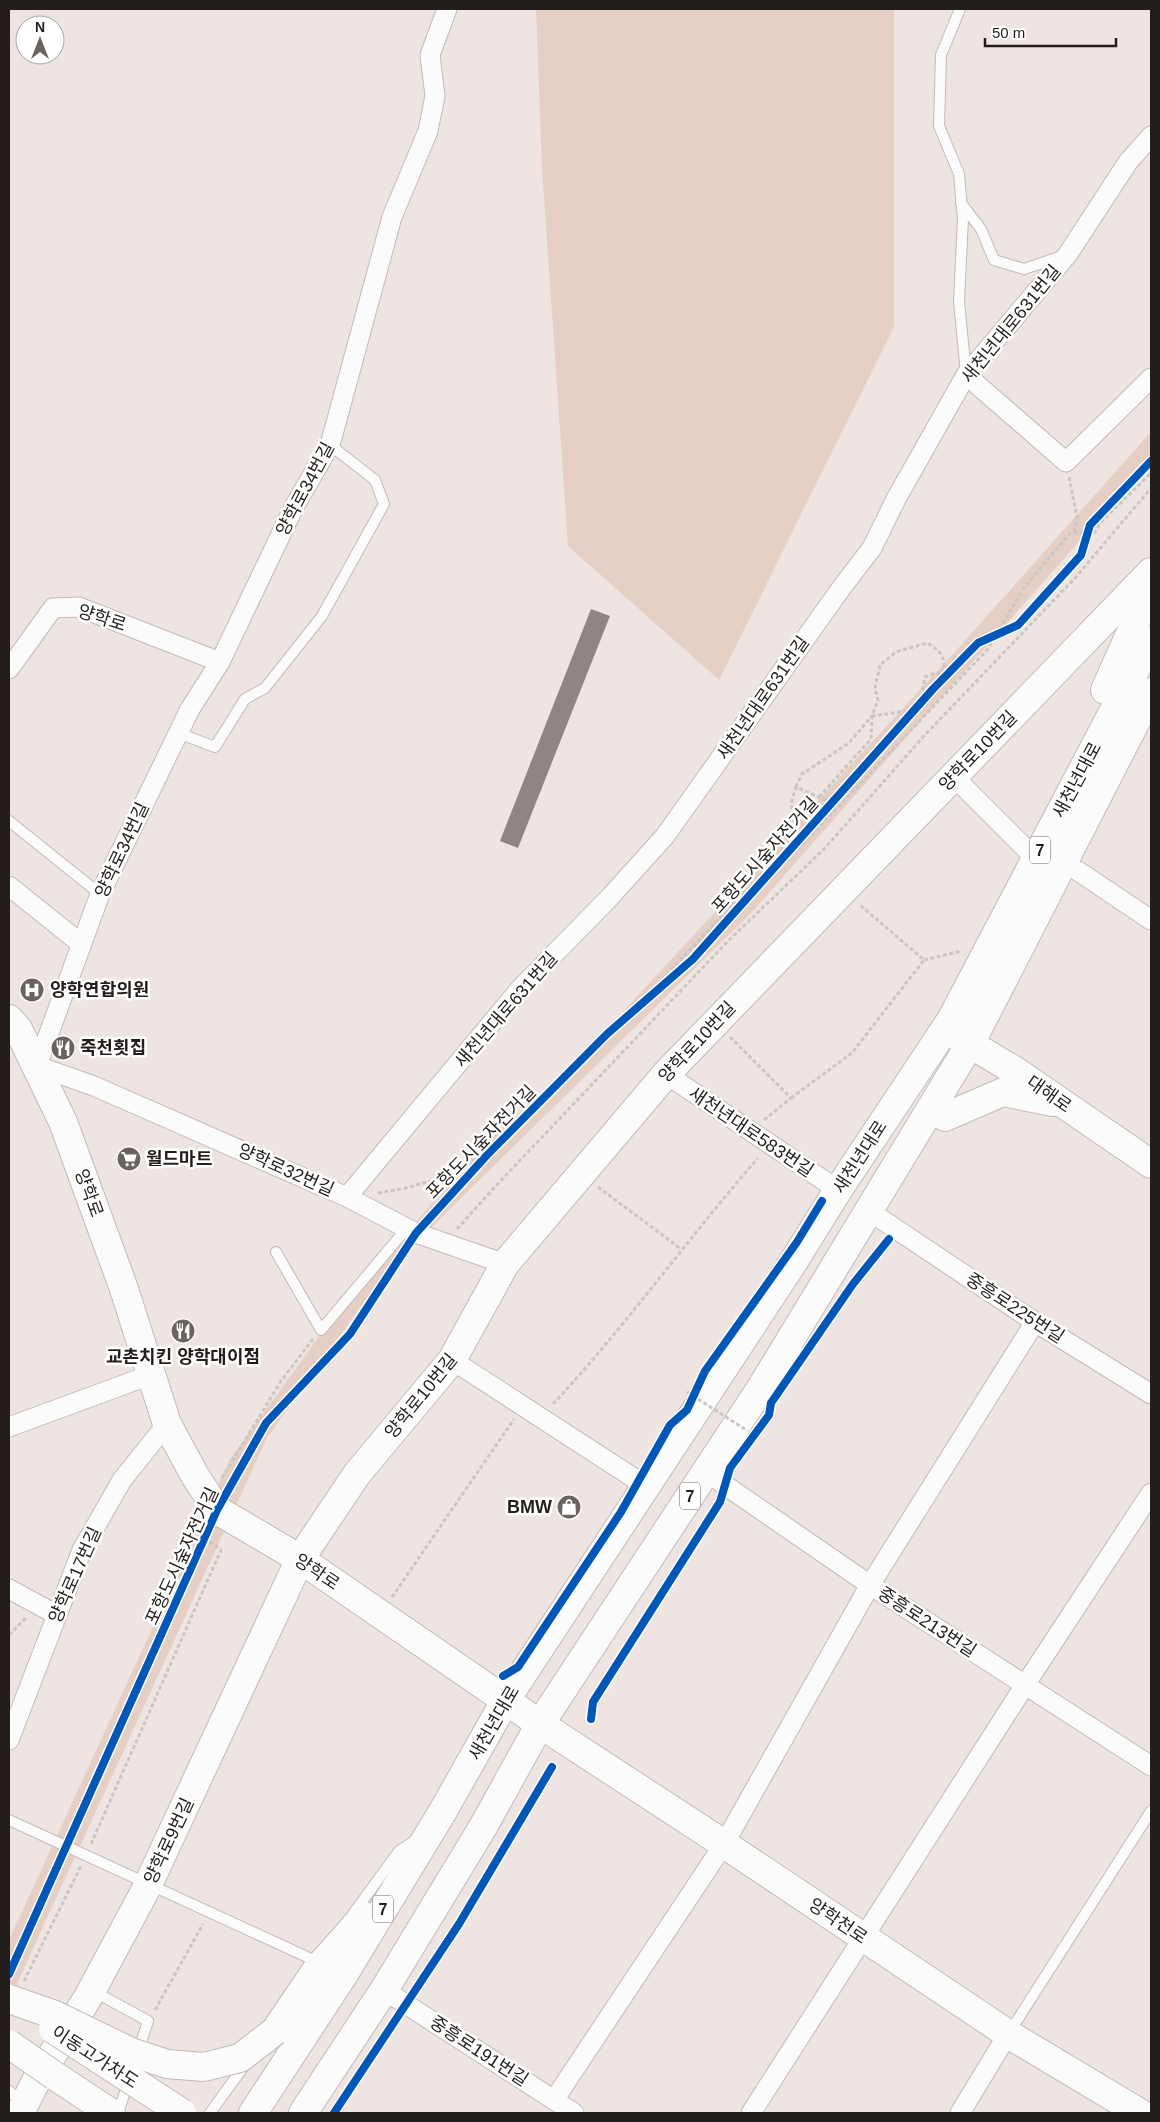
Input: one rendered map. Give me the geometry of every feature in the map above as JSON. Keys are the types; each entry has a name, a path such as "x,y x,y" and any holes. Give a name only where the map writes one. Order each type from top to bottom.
{"main road":[{"name":"양학로10번길","path":"300,1559 357,1474 452,1360 505,1264 666,1074 1151,572"},
{"path":"948,1024 952,991 1060,786 1151,587"},
{"name":"새천년대로","path":"303,2113 384,1990 483,1827 540,1724 706,1472 838,1265 868,1210 977,1047 1143,689 1151,640"},
{"name":"새천년대로","path":"253,2113 344,1974 431,1830 505,1701 948,1024 1143,689"},
{"path":"838,1265 864,1244 945,1117 977,1047 1011,1001 1151,726"},
{"name":"양학로","path":"9,1019 18,1029 63,1122 124,1289 167,1424 194,1474 213,1503 300,1559 540,1724"},
{"name":"대해로","path":"948,1024 977,1047 1017,1072 1151,1164"},
{"path":"945,1117 1003,1092 1060,1103"},
{"name":"양학로9번길","path":"18,2102 92,1991 148,1885 300,1559"},
{"name":"양학천로","path":"540,1724 724,1844 1008,2034 1140,2113"},
{"path":"13,1996 55,2014 131,2052 167,2064 204,2067 240,2058 275,2031 318,1969 400,1874 431,1830"},
{"name":"이동고가차도","path":"13,1996 182,2113"},
{"name":"이동고가차도","path":"9,2044 111,2113"},
{"path":"55,2076 96,2113"}],"street":[{"name":"양학로34번길","path":"37,1066 52,1030 80,943 100,894 190,709 220,662 294,507 330,445 392,217 428,131 435,96 430,55 447,9"},
{"name":"새천년대로631번길","path":"348,1197 519,990 610,897 665,836 842,587 872,548 896,499 966,375 1068,254 1128,162 1151,136"},
{"path":"1128,162 1151,154"},
{"path":"966,375 1066,462 1151,378"},
{"name":"양학로","path":"9,669 53,608 79,607 220,662"},
{"path":"953,776 1026,850"},
{"path":"1078,871 1151,920"},
{"path":"9,886 80,943"},
{"name":"양학로32번길","path":"37,1066 94,1086 348,1197 407,1228 505,1264"},
{"name":"새천년대로583번길","path":"666,1074 749,1132 838,1190"},
{"name":"중흥로225번길","path":"881,1219 1035,1322 1151,1394"},
{"path":"554,2100 724,1844 870,1585 1035,1322"},
{"path":"452,1360 646,1486"},
{"path":"9,1427 150,1375"},
{"name":"양학로17번길","path":"9,1740 82,1550 122,1480 167,1424"},
{"name":"중흥로213번길","path":"706,1472 870,1585 1151,1766"},
{"path":"751,2113 1025,1685 1151,1493"},
{"path":"9,1589 57,1615"},
{"name":"중흥로191번길","path":"384,1990 574,2113"},
{"path":"960,2113 1008,2034"}],"lane":[{"path":"961,9 941,55 939,126 959,174 963,219 959,301 966,375"},
{"path":"961,203 981,229 994,260 1024,269 1068,254"},
{"path":"178,734 215,747 245,699 265,688 322,616 384,504 375,480 330,445"},
{"path":"9,820 100,894"},
{"path":"276,1252 321,1330 407,1228"},
{"path":"1008,2034 1151,1811"},
{"path":"9,1820 318,1962"},
{"path":"210,2113 399,1851 431,1830"},
{"path":"92,1991 148,2021 118,2113"}],"path":[{"path":"1066,462 1077,517 1074,533"},
{"path":"1086,536 1090,525 1144,468"},
{"path":"773,868 805,842 987,650 1024,588 1070,533 1086,536 1096,532 1100,523 1151,474"},
{"path":"445,1243 492,1190 722,948 825,848 923,737 1076,577 1151,488"},
{"path":"984,640 1011,628"},
{"path":"819,797 871,739 872,716 878,700 875,688 880,665 896,652 928,642 936,647 944,658 945,667 948,671"},
{"path":"902,724 948,671"},
{"path":"917,706 925,677 948,671"},
{"path":"791,848 792,800 802,774 849,743 872,716 917,706"},
{"path":"796,787 832,803"},
{"path":"844,890 924,960"},
{"path":"749,1132 852,1053 924,960 975,948"},
{"path":"715,1022 791,1098"},
{"path":"540,1417 587,1368 681,1249 769,1145"},
{"path":"348,1197 406,1188 478,1165"},
{"path":"582,1175 681,1249"},
{"path":"213,1503 229,1469 281,1381 321,1330"},
{"path":"691,1402 698,1386"},
{"path":"687,1392 750,1434 758,1430"},
{"path":"380,1614 523,1406"},
{"path":"13,1996 86,1857 221,1550 203,1542"},
{"path":"9,1635 39,1605"},
{"path":"148,2021 209,1913"}],"shaded area":[{"path":"536,9 894,9 894,327 719,680 568,546 542,168"},
{"path":"1151,432 1151,460 753,911 384,1274 267,1438 9,2001 9,1940 230,1459 328,1324 484,1143 572,1067 953,654"}],"building":[{"path":"591,609 610,616 518,848 500,841"}],"cycle path":[{"name":"포항도시숲자전거길","path":"9,1974 217,1510 266,1423 350,1334 416,1233 487,1155 607,1034 693,959 933,689 978,643 1018,625 1081,555 1090,525 1151,461"},
{"path":"503,1676 518,1667 621,1512 670,1425 687,1410 705,1371 797,1242 822,1201"},
{"path":"591,1719 593,1702 720,1502 730,1468 769,1415 771,1403 853,1284 889,1239"},
{"path":"334,2113 459,1924 552,1767"}],"place":[{"name":"양학연합의원","path":"32,990"},
{"name":"죽천횟집","path":"63,1048"},
{"name":"월드마트","path":"129,1159"},
{"name":"교촌치킨 양학대이점","path":"183,1331"},
{"name":"BMW","path":"569,1507"}]}
